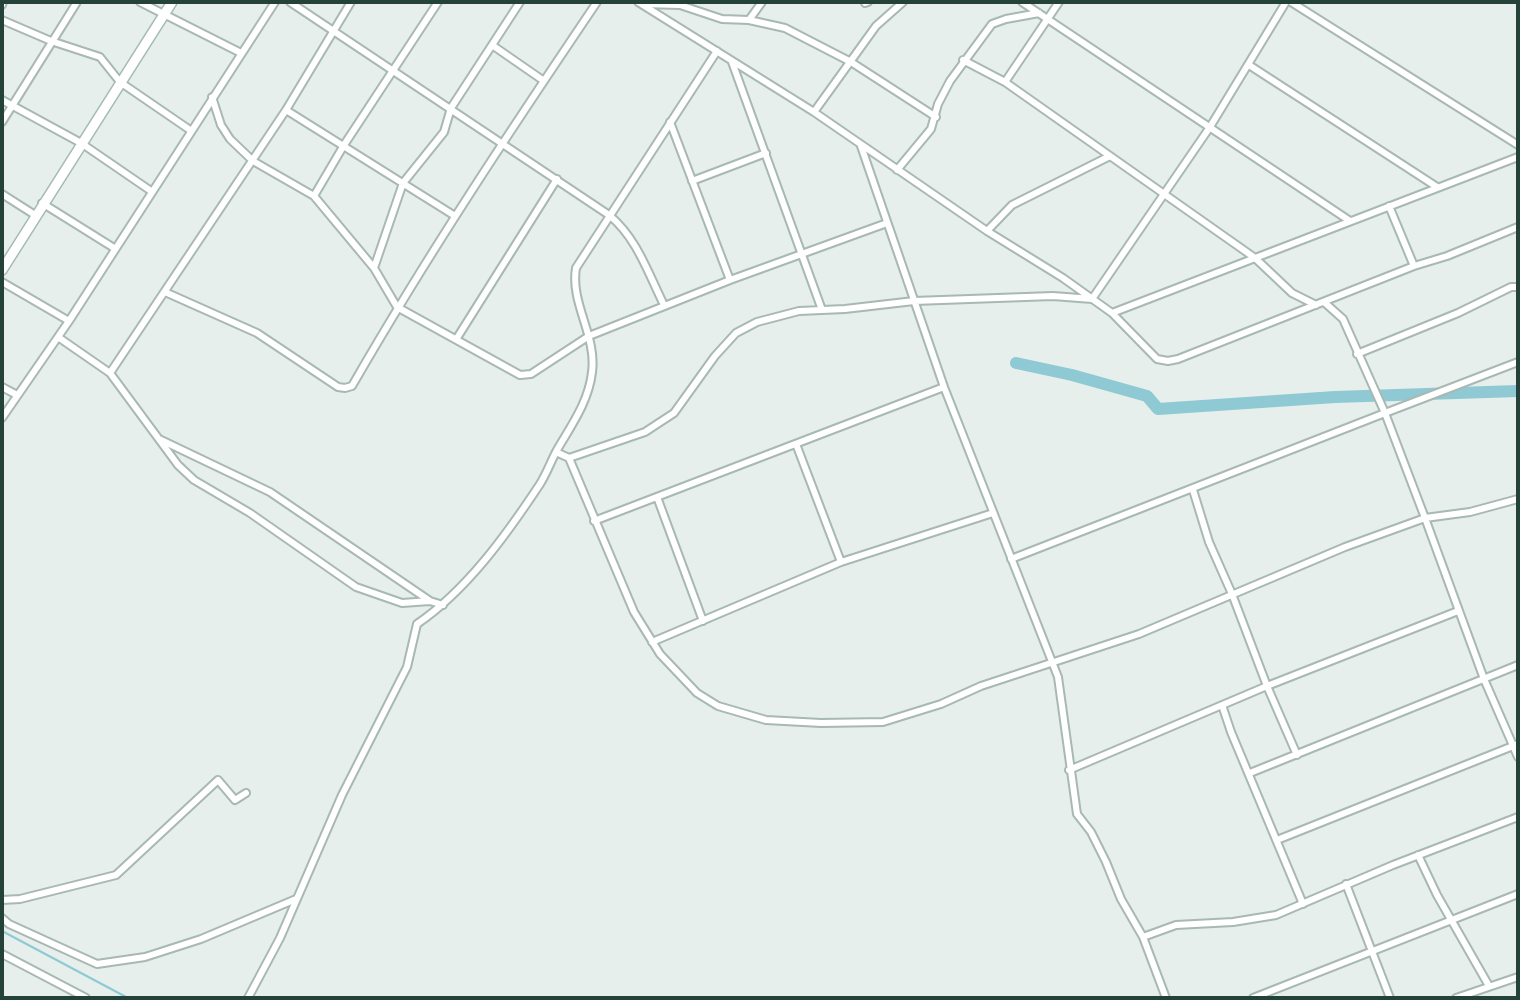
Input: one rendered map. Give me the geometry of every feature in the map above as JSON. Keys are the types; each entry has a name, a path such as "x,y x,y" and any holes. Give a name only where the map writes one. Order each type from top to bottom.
{"street":[{"path":"2,122 78,2"},
{"path":"140,2 241,53"},
{"path":"2,270 42,203 172,2"},
{"path":"2,418 69,321 275,2"},
{"path":"290,2 622,225 633,240 664,305"},
{"path":"110,373 253,161 351,2"},
{"path":"314,196 344,145 438,2"},
{"path":"374,268 403,183 444,132 450,108 520,2"},
{"path":"165,292 243,326 338,387 352,386 397,307 502,142 597,2"},
{"path":"749,20 762,2"},
{"path":"814,113 876,26 903,2"},
{"path":"1022,2 1350,221"},
{"path":"1005,82 1059,2"},
{"path":"1092,299 1210,127 1288,2 1518,145"},
{"path":"640,3 680,5 722,19 749,20 785,29 851,61 936,117"},
{"path":"640,3 814,113 1092,299 1112,313 1157,359 1178,359 1518,227"},
{"path":"897,170 931,129 938,104 963,60 992,24 1039,13"},
{"path":"2,20 51,41 100,57 120,82 190,130"},
{"path":"492,45 544,81"},
{"path":"248,998 280,938 342,795 407,667 417,624 443,605 476,569 541,481 574,423 592,373 589,336 575,292 576,268 717,51"},
{"path":"963,60 1005,82 1164,193 1255,258 1292,293 1320,303 1343,319 1385,414 1484,679 1516,745 1518,757"},
{"path":"732,62 822,310"},
{"path":"1249,65 1437,187"},
{"path":"212,97 224,131 253,161 314,196 374,268 397,307 520,375 531,374 589,336 664,305 887,223"},
{"path":"2,100 81,143 151,191"},
{"path":"286,110 456,216"},
{"path":"670,122 730,280"},
{"path":"861,146 944,387 1058,677 1077,814 1091,832 1121,899 1143,937 1166,998"},
{"path":"692,181 766,153"},
{"path":"987,231 1012,205 1110,156"},
{"path":"1112,313 1518,158"},
{"path":"457,338 557,179"},
{"path":"2,194 35,215"},
{"path":"42,203 114,248"},
{"path":"1389,206 1414,266"},
{"path":"2,282 69,321"},
{"path":"1357,354 1458,313 1511,287 1518,287"},
{"path":"569,458 645,432 674,413 715,356 736,333 757,322 799,311 914,301 1053,296 1092,299"},
{"path":"58,337 110,373 178,465 194,480 250,513 356,587 402,603 430,601"},
{"path":"1011,559 1518,362"},
{"path":"2,387 17,396"},
{"path":"594,521 944,387"},
{"path":"158,439 270,492 430,601 443,605"},
{"path":"796,444 841,562"},
{"path":"556,452 569,458 634,612 660,654 697,693 718,706 766,720 821,723 883,722 941,704 981,686 1139,634 1345,547 1425,518 1470,512 1518,499"},
{"path":"1193,490 1209,542 1297,755"},
{"path":"657,498 703,621"},
{"path":"652,642 841,562 993,513"},
{"path":"1069,770 1267,686 1458,611"},
{"path":"1250,773 1518,665"},
{"path":"1222,705 1303,904"},
{"path":"1277,841 1516,745"},
{"path":"2,901 20,899 116,874 218,780 235,800 246,793"},
{"path":"1143,937 1176,925 1233,922 1276,915 1346,884 1518,817"},
{"path":"1418,855 1437,895 1489,986"},
{"path":"1346,884 1390,998"},
{"path":"1254,998 1518,894"},
{"path":"2,918 9,924 97,964 145,957 179,946 297,898"},
{"path":"2,954 86,998"},
{"path":"1457,998 1518,977"}],"waterway":[{"path":"1016,363 1147,396 1158,409 1335,397 1518,391"},
{"path":"2,931 128,998"}]}
